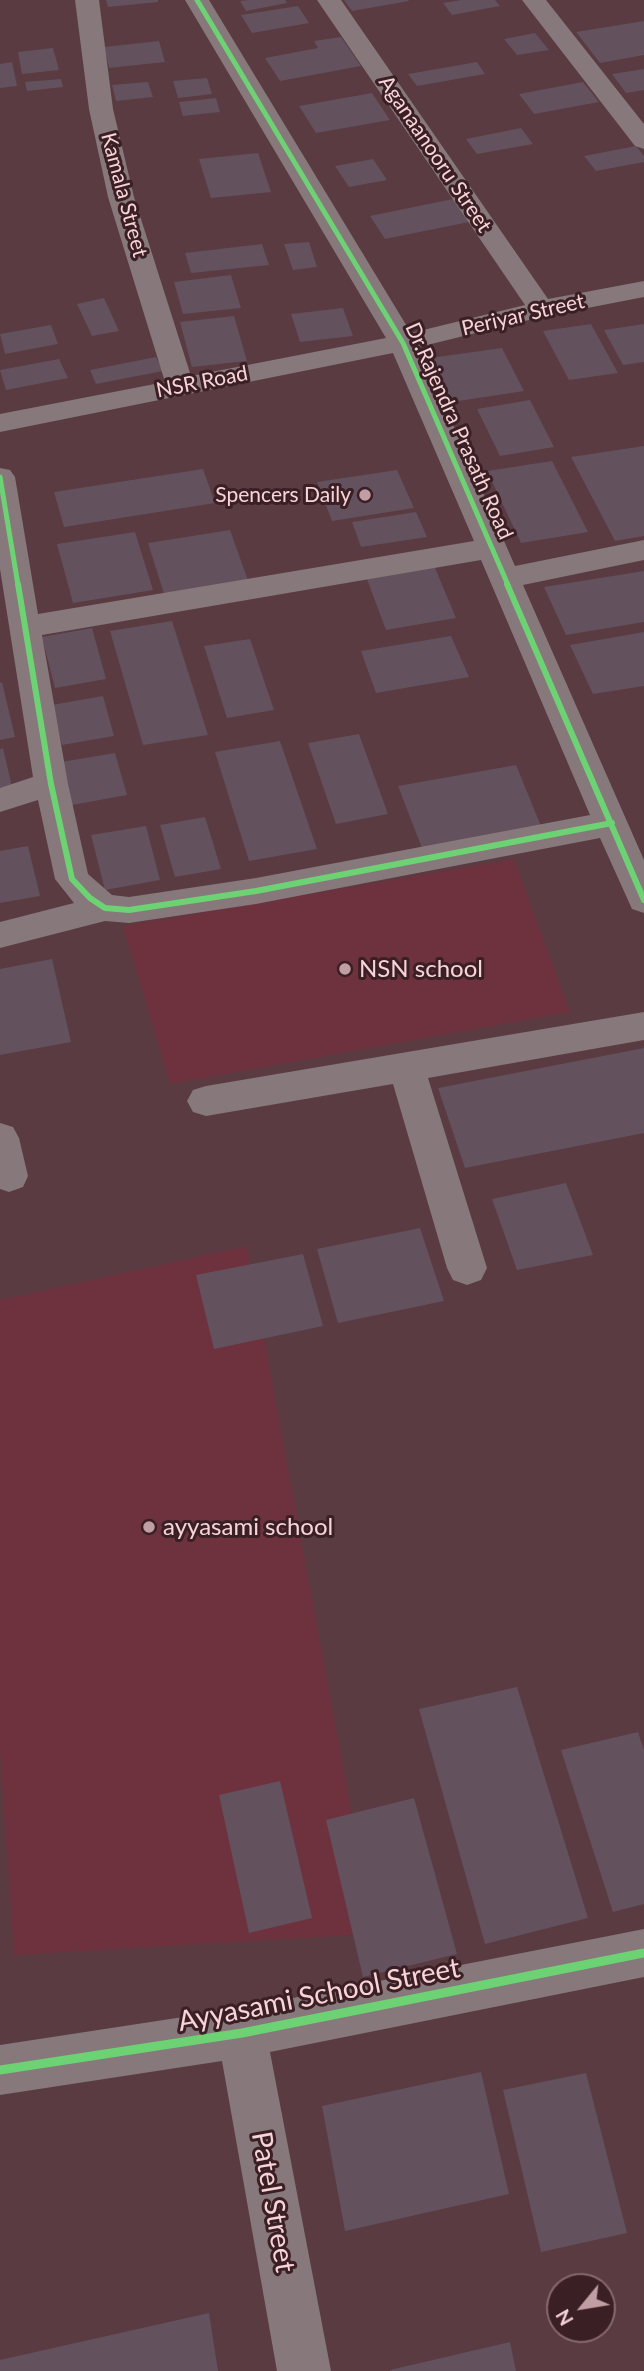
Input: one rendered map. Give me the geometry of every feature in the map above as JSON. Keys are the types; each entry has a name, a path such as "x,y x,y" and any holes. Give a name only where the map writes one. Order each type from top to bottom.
{"street":[{"name":"Kamala Street","path":"86,0 102,109 121,197 180,386"},
{"name":"Dr.Rajendra Prasath Road","path":"197,0 403,343 491,548 625,830 644,900"},
{"name":"Aganaanooru Street","path":"329,0 541,309"},
{"path":"534,0 644,141"},
{"name":"Periyar Street","path":"403,343 541,309 644,289"},
{"name":"NSR Road","path":"0,424 403,343"},
{"path":"0,477 51,784 72,879 84,893 106,908"},
{"path":"25,627 491,548"},
{"path":"505,578 644,550"},
{"path":"0,800 51,784"},
{"path":"0,935 106,908 129,910 256,891 625,830"},
{"path":"206,1101 644,1026"},
{"path":"405,1067 467,1268"},
{"path":"0,1139 9,1176"},
{"name":"Ayyasami School Street","path":"0,2070 242,2033 644,1953"},
{"name":"Patel Street","path":"242,2033 304,2371"}],"shaded area":[{"name":"NSN school","path":"514,859 570,1012 170,1084 123,926"},
{"name":"ayyasami school","path":"247,1246 374,1934 14,1955 0,1753 0,1300"}],"building":[{"path":"106,0 158,0 158,2 108,7"},
{"path":"285,0 287,3 246,11 240,1"},
{"path":"344,0 408,0 409,1 352,11"},
{"path":"495,0 500,6 452,15 443,3"},
{"path":"298,6 309,23 252,33 241,15"},
{"path":"644,21 644,55 600,63 576,32"},
{"path":"535,33 549,50 517,55 504,39"},
{"path":"341,37 361,66 280,81 265,58 318,48 314,41"},
{"path":"159,41 165,62 109,68 104,47"},
{"path":"53,48 59,70 22,74 18,52"},
{"path":"12,62 17,86 0,88 0,64"},
{"path":"477,62 485,74 417,86 408,74"},
{"path":"644,69 644,90 626,93 612,74"},
{"path":"207,78 212,94 178,98 173,81"},
{"path":"61,79 63,87 27,91 25,82"},
{"path":"148,82 153,97 116,101 112,85"},
{"path":"583,82 599,102 534,114 519,94"},
{"path":"372,93 390,120 316,133 299,106"},
{"path":"216,98 220,112 183,116 179,102"},
{"path":"521,128 533,144 477,154 466,139"},
{"path":"636,146 644,156 644,162 596,171 584,156"},
{"path":"258,153 271,192 211,198 199,159"},
{"path":"373,159 387,180 349,187 335,166"},
{"path":"453,199 469,222 385,239 370,216"},
{"path":"309,242 317,267 293,270 284,244"},
{"path":"262,244 269,265 191,273 185,253"},
{"path":"231,275 241,308 183,314 174,282"},
{"path":"104,298 119,331 92,336 77,304"},
{"path":"343,308 353,336 300,342 291,314"},
{"path":"234,316 247,361 192,367 180,322"},
{"path":"591,324 618,373 569,380 543,331"},
{"path":"644,324 644,362 623,365 604,330"},
{"path":"51,325 58,344 5,354 0,334"},
{"path":"502,348 524,391 452,402 430,358"},
{"path":"156,357 163,371 96,384 90,370"},
{"path":"59,359 68,378 6,390 0,370"},
{"path":"530,400 554,447 500,456 477,409"},
{"path":"644,446 644,536 615,541 571,457"},
{"path":"552,461 588,532 521,543 487,471"},
{"path":"203,469 215,503 64,527 54,492"},
{"name":"Spencers Daily","path":"397,470 414,508 332,521 317,482"},
{"path":"416,512 427,537 361,547 352,522"},
{"path":"230,530 250,586 166,600 148,543"},
{"path":"135,532 153,590 73,603 57,544"},
{"path":"433,563 456,618 386,630 365,574"},
{"path":"644,571 644,622 566,635 544,587"},
{"path":"172,621 208,735 143,745 110,631"},
{"path":"92,628 106,679 55,688 42,637"},
{"path":"644,632 644,686 593,694 570,645"},
{"path":"451,636 469,677 376,693 361,651"},
{"path":"250,639 274,710 227,718 204,646"},
{"path":"2,682 15,737 0,740 0,683"},
{"path":"103,696 114,736 62,745 52,705"},
{"path":"359,734 388,814 336,824 308,743"},
{"path":"280,741 317,849 249,861 215,752"},
{"path":"3,748 13,791 0,793 0,749"},
{"path":"115,753 127,795 72,805 61,762"},
{"path":"516,765 541,826 422,848 398,786"},
{"path":"205,817 221,869 175,877 160,825"},
{"path":"146,826 160,880 105,890 91,835"},
{"path":"28,846 40,896 0,903 0,851"},
{"path":"52,959 71,1042 0,1055 0,969"},
{"path":"644,1048 644,1133 465,1168 438,1088"},
{"path":"566,1183 593,1255 517,1270 492,1199"},
{"path":"420,1228 444,1301 338,1323 317,1249"},
{"path":"303,1254 323,1326 214,1349 196,1275"},
{"path":"517,1687 588,1918 485,1944 419,1709"},
{"path":"638,1732 644,1750 644,1904 613,1912 561,1750"},
{"path":"280,1781 312,1918 249,1933 219,1795"},
{"path":"414,1798 457,1954 363,1977 326,1820"},
{"path":"481,2072 509,2194 345,2231 322,2106"},
{"path":"586,2073 627,2233 541,2252 503,2090"},
{"path":"209,2313 218,2371 0,2371 0,2360"},
{"path":"510,2342 516,2371 390,2371 390,2370"}],"cycle path":[{"path":"197,0 403,343 644,900"},
{"path":"0,477 51,784 72,879 90,898 105,908 129,910 256,891 612,823"},
{"path":"0,2070 242,2033 644,1953"}],"place":[{"name":"Spencers Daily","path":"365,495"},
{"name":"NSN school","path":"345,969"},
{"name":"ayyasami school","path":"149,1527"}]}
